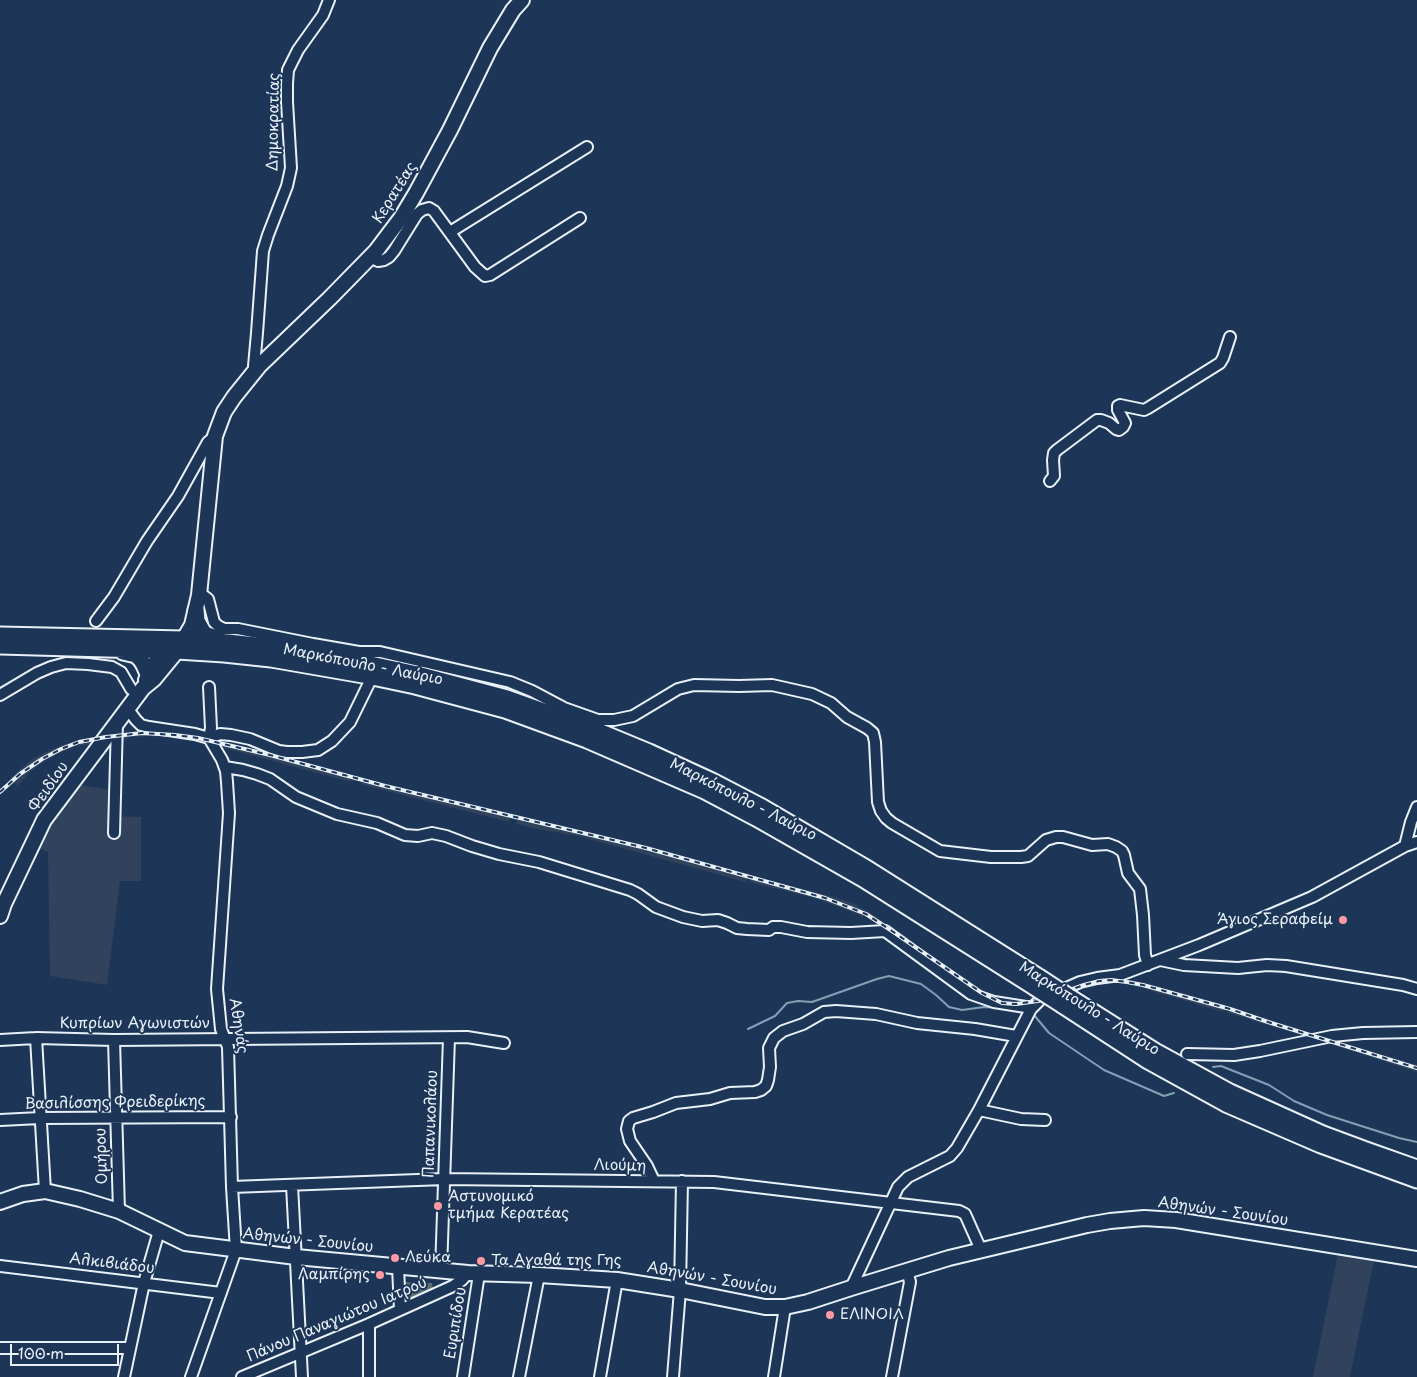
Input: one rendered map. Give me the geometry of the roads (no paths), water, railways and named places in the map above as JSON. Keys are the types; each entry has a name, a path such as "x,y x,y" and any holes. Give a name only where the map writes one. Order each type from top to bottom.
{"highway":[{"path":"197,603 199,626 206,634 228,642"},
{"name":"Μαρκόπουλο - Λαύριο","path":"0,635 174,645 224,654 271,659 415,686 459,697 541,722 645,764 705,791 756,818 863,879 1036,993 1064,997 1155,1051 1230,1092 1324,1134 1417,1168"},
{"name":"Μαρκόπουλο - Λαύριο","path":"0,646 115,649 228,642 316,654 418,674 507,698 591,728 712,781 762,807 868,869 1036,993"},
{"path":"115,649 136,655 144,665 143,685"},
{"name":"Μαρκόπουλο - Λαύριο","path":"1064,997 1148,1061 1226,1104 1321,1145 1417,1180"}],"main road":[{"name":"Κερατέας","path":"174,645 197,603 215,436 229,405 254,371 376,251 401,218 450,130 490,48 522,0"},
{"path":"143,685 154,679 174,645"},
{"name":"Φειδίου","path":"0,916 44,820 143,685"},
{"name":"Αθηνών - Σουνίου","path":"0,1202 23,1194 45,1191 80,1198 119,1211 185,1243 296,1257 473,1274 539,1274 617,1280 765,1307 785,1307 808,1302 949,1258 1087,1225 1144,1218 1184,1221 1417,1259"}],"street":[{"name":"Δημοκρατίας","path":"254,371 263,251 287,186 291,168 287,102 288,70 298,50 323,15 329,0"},
{"path":"450,232 587,147"},
{"path":"370,256 378,261 389,257 417,214 429,208 434,211 475,267 486,276 580,218"},
{"path":"1050,481 1054,476 1053,460 1054,453 1057,450 1097,420 1108,423 1119,430 1123,427 1125,420 1118,410 1118,406 1144,410 1148,408 1220,363 1230,337"},
{"path":"96,621 114,597 151,535 178,496 208,442 215,436"},
{"path":"197,603 204,596 208,599 214,622 224,629 238,629 359,652 380,652 510,682 574,713 598,720 614,720 633,716 678,689 694,685 772,685 812,694 831,703 847,717 873,733 878,802 881,811 892,823 940,851 990,857 1021,857 1028,856 1046,840 1056,837 1063,837 1092,845 1108,844 1122,851 1128,873 1140,889 1145,955 1148,965"},
{"path":"0,696 37,673 66,663 112,667 121,672 131,689 143,685"},
{"path":"127,708 141,725 149,728 195,734 209,738 220,734 231,735 250,739 287,752 318,750 332,741 350,722 372,677"},
{"path":"209,687 211,728 209,738"},
{"path":"114,833 117,722"},
{"name":"Αθηνάς","path":"191,1377 236,1250 232,1188 228,1047 221,1029 217,989 229,813 225,767 209,738"},
{"path":"225,767 243,770 270,779 296,797 337,814 378,823 405,835 418,836 432,833 499,854 539,862 630,890 656,907 683,917 702,921 718,920 737,928 747,929 769,930 781,927 807,932 851,933 885,931 972,994 994,1002 1036,993"},
{"path":"1405,846 1417,807"},
{"path":"1064,997 1080,982 1120,975 1148,965 1312,897 1405,846 1417,842"},
{"path":"1159,960 1184,965 1238,968 1267,965 1286,966 1403,985 1417,989"},
{"path":"851,1288 898,1187 908,1178 950,1156 957,1148 980,1110 1036,993"},
{"path":"654,1181 647,1166 630,1141 627,1129 629,1121 676,1102 710,1099 734,1092 755,1092 761,1090 766,1086 768,1080 770,1067 769,1048 774,1038 783,1031 802,1024 824,1012 876,1014 917,1023 975,1029 1016,1036"},
{"path":"1187,1054 1260,1052 1332,1036 1363,1033 1417,1032"},
{"name":"Κυπρίων Αγωνιστών","path":"0,1040 36,1038 226,1040 467,1037 504,1043"},
{"path":"36,1038 45,1191"},
{"name":"Παπανικολάου","path":"441,1271 449,1038"},
{"name":"Ομήρου","path":"114,1040 119,1211"},
{"path":"980,1110 1021,1119 1045,1120"},
{"name":"Βασιλίσσης Φρειδερίκης","path":"0,1120 231,1117"},
{"name":"Λιούμη","path":"232,1188 444,1179 714,1182 959,1211 965,1214 981,1250"},
{"path":"673,1377 680,1290 682,1181"},
{"path":"292,1185 302,1377"},
{"path":"124,1377 144,1283 159,1231"},
{"name":"Αλκιβιάδου","path":"0,1266 221,1293"},
{"path":"398,1267 400,1310"},
{"path":"892,1377 910,1282 907,1270"},
{"name":"Πάνου Παναγιώτου Ιατρού","path":"242,1377 369,1324 453,1286 473,1274"},
{"name":"Ευριπίδου","path":"463,1377 473,1274"},
{"path":"519,1377 539,1274"},
{"path":"600,1377 617,1280"},
{"path":"774,1377 785,1307"},
{"path":"368,1377 369,1324"},
{"path":"0,1348 130,1348"}],"waterway":[{"path":"748,1029 775,1016 787,1003 798,1001 812,1002 889,976 921,984 949,1007 962,1010 984,1007 998,1008"},
{"path":"1034,1015 1049,1033 1104,1070 1164,1096 1174,1093"},
{"path":"1213,1067 1221,1066 1269,1085 1294,1101 1327,1115 1417,1142"}],"railway":[{"path":"0,792 20,774 42,759 79,742 142,733 198,738 385,786 646,848 825,898 866,914 982,993 1002,1003 1016,1004 1038,1001 1099,981 1127,982 1230,1009 1417,1068"}],"place":[{"name":"Άγιος Σεραφείμ","path":"1343,920"},
{"name":"Αστυνομικό τμήμα Κερατέας","path":"438,1206"},
{"name":"Λεύκα","path":"395,1258"},
{"name":"Τα Αγαθά της Γης","path":"481,1261"},
{"name":"Λαμπίρης","path":"380,1275"},
{"name":"ΕΛΙΝΟΙΛ","path":"830,1315"}]}
